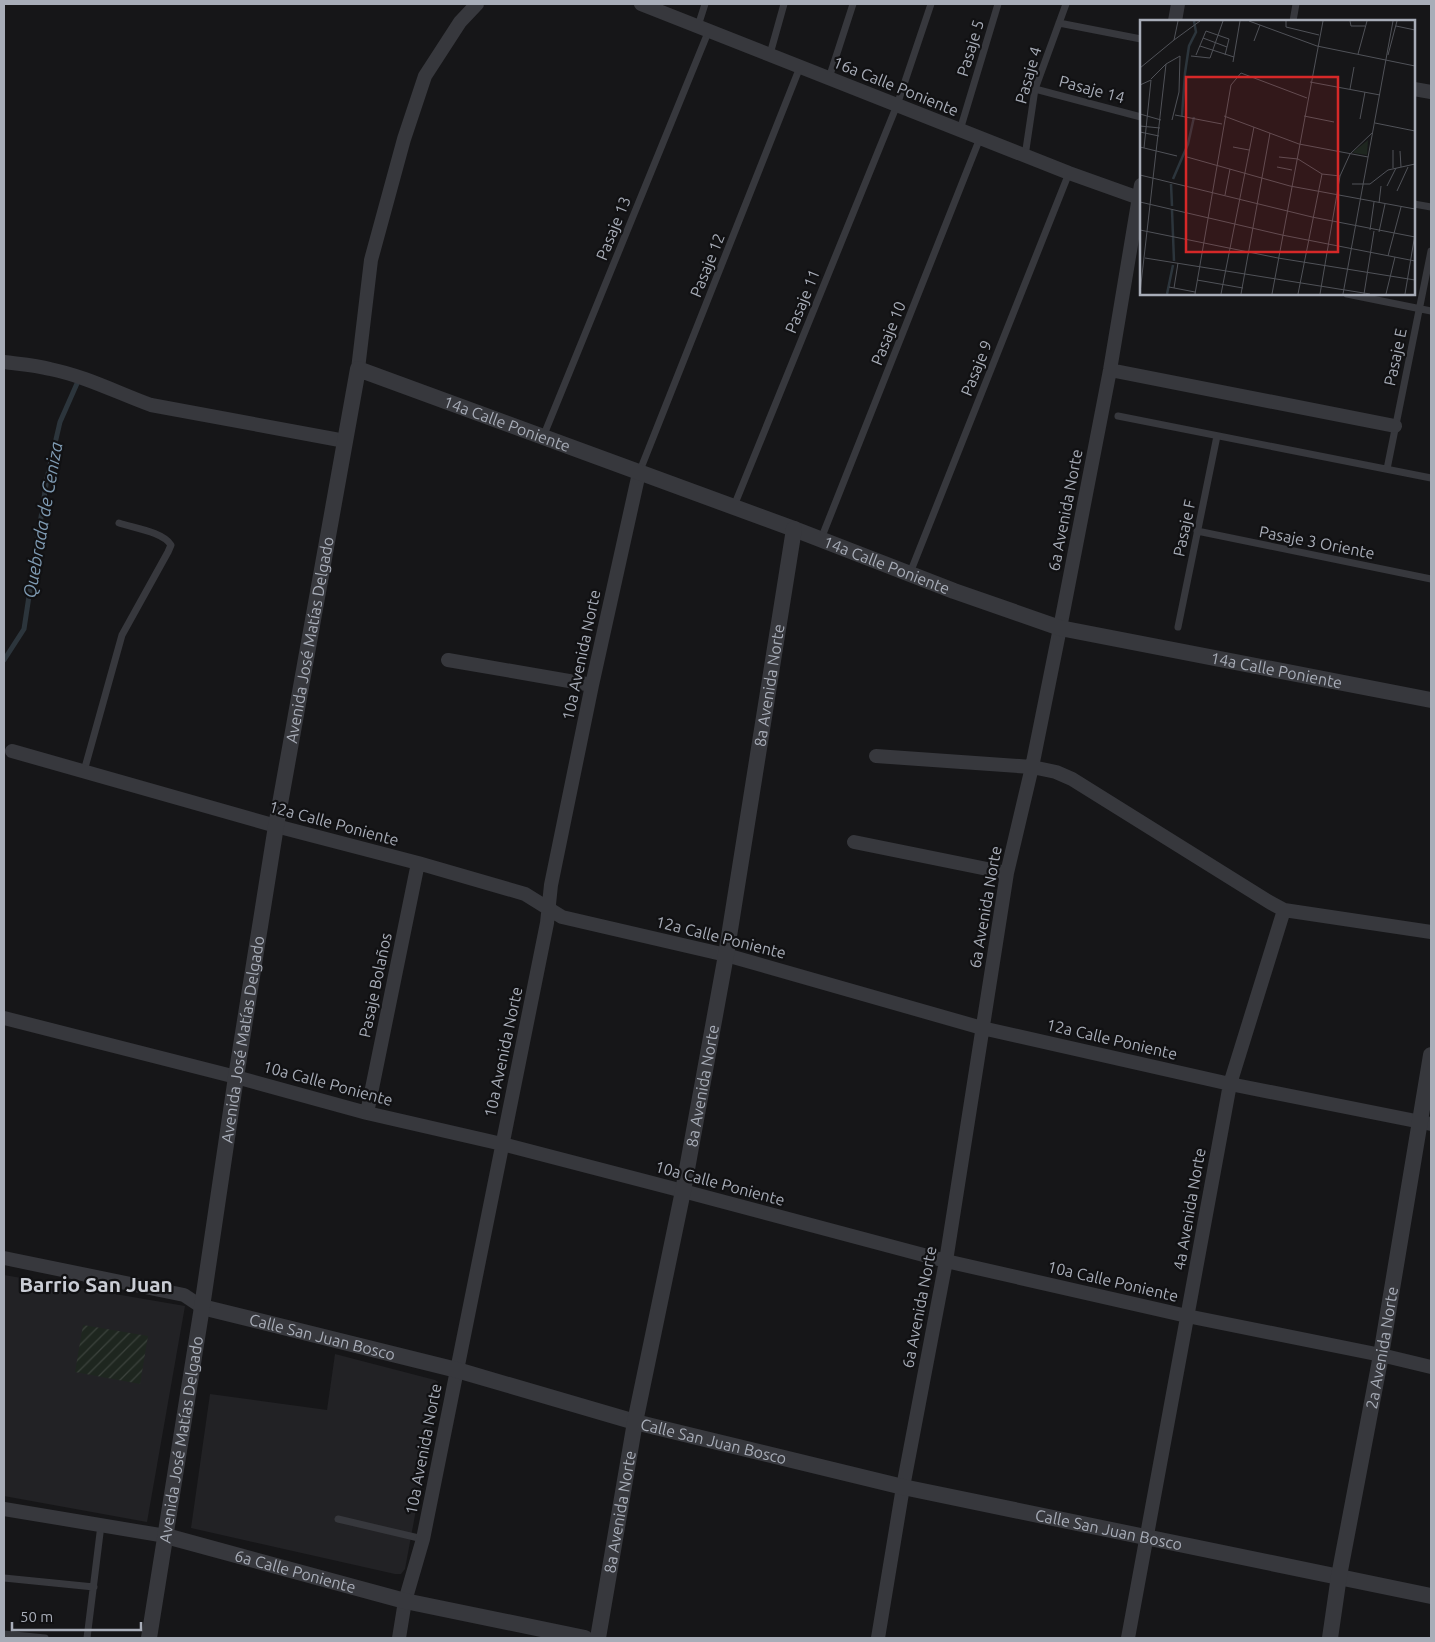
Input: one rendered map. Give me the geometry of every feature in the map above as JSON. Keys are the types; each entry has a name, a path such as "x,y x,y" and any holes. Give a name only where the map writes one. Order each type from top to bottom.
{"street":[{"path":"358,369 371,260 413,112 425,76 460,22 478,4"},
{"name":"16a Calle Poniente","path":"641,4 1069,173 1140,192"},
{"path":"1175,20 1178,4"},
{"path":"1415,89 1431,92"},
{"name":"6a Avenida Norte","path":"878,1638 903,1486 946,1261 1007,873 1032,767 1060,628 1110,370 1140,192"},
{"path":"4,362 50,369 100,384 151,405 345,441"},
{"name":"14a Calle Poniente","path":"358,369 821,539 954,591 1060,628 1431,700"},
{"name":"Avenida José Matías Delgado","path":"149,1638 276,826 358,369"},
{"path":"1110,370 1395,426"},
{"name":"10a Avenida Norte","path":"399,1638 405,1602 422,1539 457,1370 550,910 551,885 592,685 639,473"},
{"name":"8a Avenida Norte","path":"598,1638 635,1422 683,1191 726,955 794,529"},
{"path":"448,660 592,685"},
{"name":"12a Calle Poniente","path":"12,751 525,894 562,917 726,955 982,1028 1230,1084 1426,1123"},
{"path":"876,756 1032,767 1056,772 1072,779 1284,910 1431,932"},
{"path":"854,842 1007,873"},
{"name":"Pasaje Bolaños","path":"367,1113 418,863"},
{"name":"4a Avenida Norte","path":"1128,1638 1230,1084 1284,910"},
{"name":"10a Calle Poniente","path":"4,1018 236,1077 367,1113 502,1144 946,1261 1187,1316 1381,1355 1431,1367"},
{"name":"2a Avenida Norte","path":"1330,1638 1339,1576 1426,1123 1431,1055"},
{"name":"Calle San Juan Bosco","path":"4,1258 184,1295 202,1307 457,1370 635,1422 903,1486 1431,1596"},
{"name":"6a Calle Poniente","path":"4,1509 166,1536 405,1602 585,1638"}],"lane":[{"path":"703,28 705,4"},
{"path":"770,54 784,4"},
{"path":"829,78 853,4"},
{"name":"Pasaje 11","path":"733,507 897,105 931,4"},
{"name":"Pasaje 5","path":"960,130 998,4"},
{"name":"Pasaje 4","path":"1024,156 1035,89 1066,4"},
{"path":"1293,20 1296,4"},
{"path":"1059,23 1140,39"},
{"name":"Pasaje 13","path":"543,437 703,28"},
{"name":"Pasaje 12","path":"639,473 800,67"},
{"name":"Pasaje 14","path":"1035,89 1140,117"},
{"name":"Pasaje 10","path":"821,539 980,138"},
{"name":"Pasaje 9","path":"910,573 1069,173"},
{"path":"1415,204 1431,207"},
{"name":"Pasaje E","path":"1387,469 1431,251"},
{"path":"1352,295 1431,311"},
{"path":"1118,416 1431,478"},
{"name":"Pasaje F","path":"1178,626 1217,436"},
{"path":"84,771 122,635 171,545 167,539 160,535 119,523"},
{"name":"Pasaje 3 Oriente","path":"1197,531 1431,579"},
{"path":"338,1519 422,1539"},
{"path":"87,1638 101,1525"},
{"path":"4,1578 94,1587"},
{"path":"4,1634 45,1638"}],"shaded area":[{"path":"4,1275 185,1306 147,1522 4,1496"},
{"path":"83,1325 148,1336 140,1384 75,1372"},
{"path":"335,1354 438,1382 439,1386 405,1569 401,1574 191,1528 210,1394 327,1410"}],"waterway":[{"name":"Quebrada de Ceniza","path":"4,660 24,629 47,478 60,422 79,379"}],"district":[{"name":"Barrio San Juan","path":"96,1285"}]}
